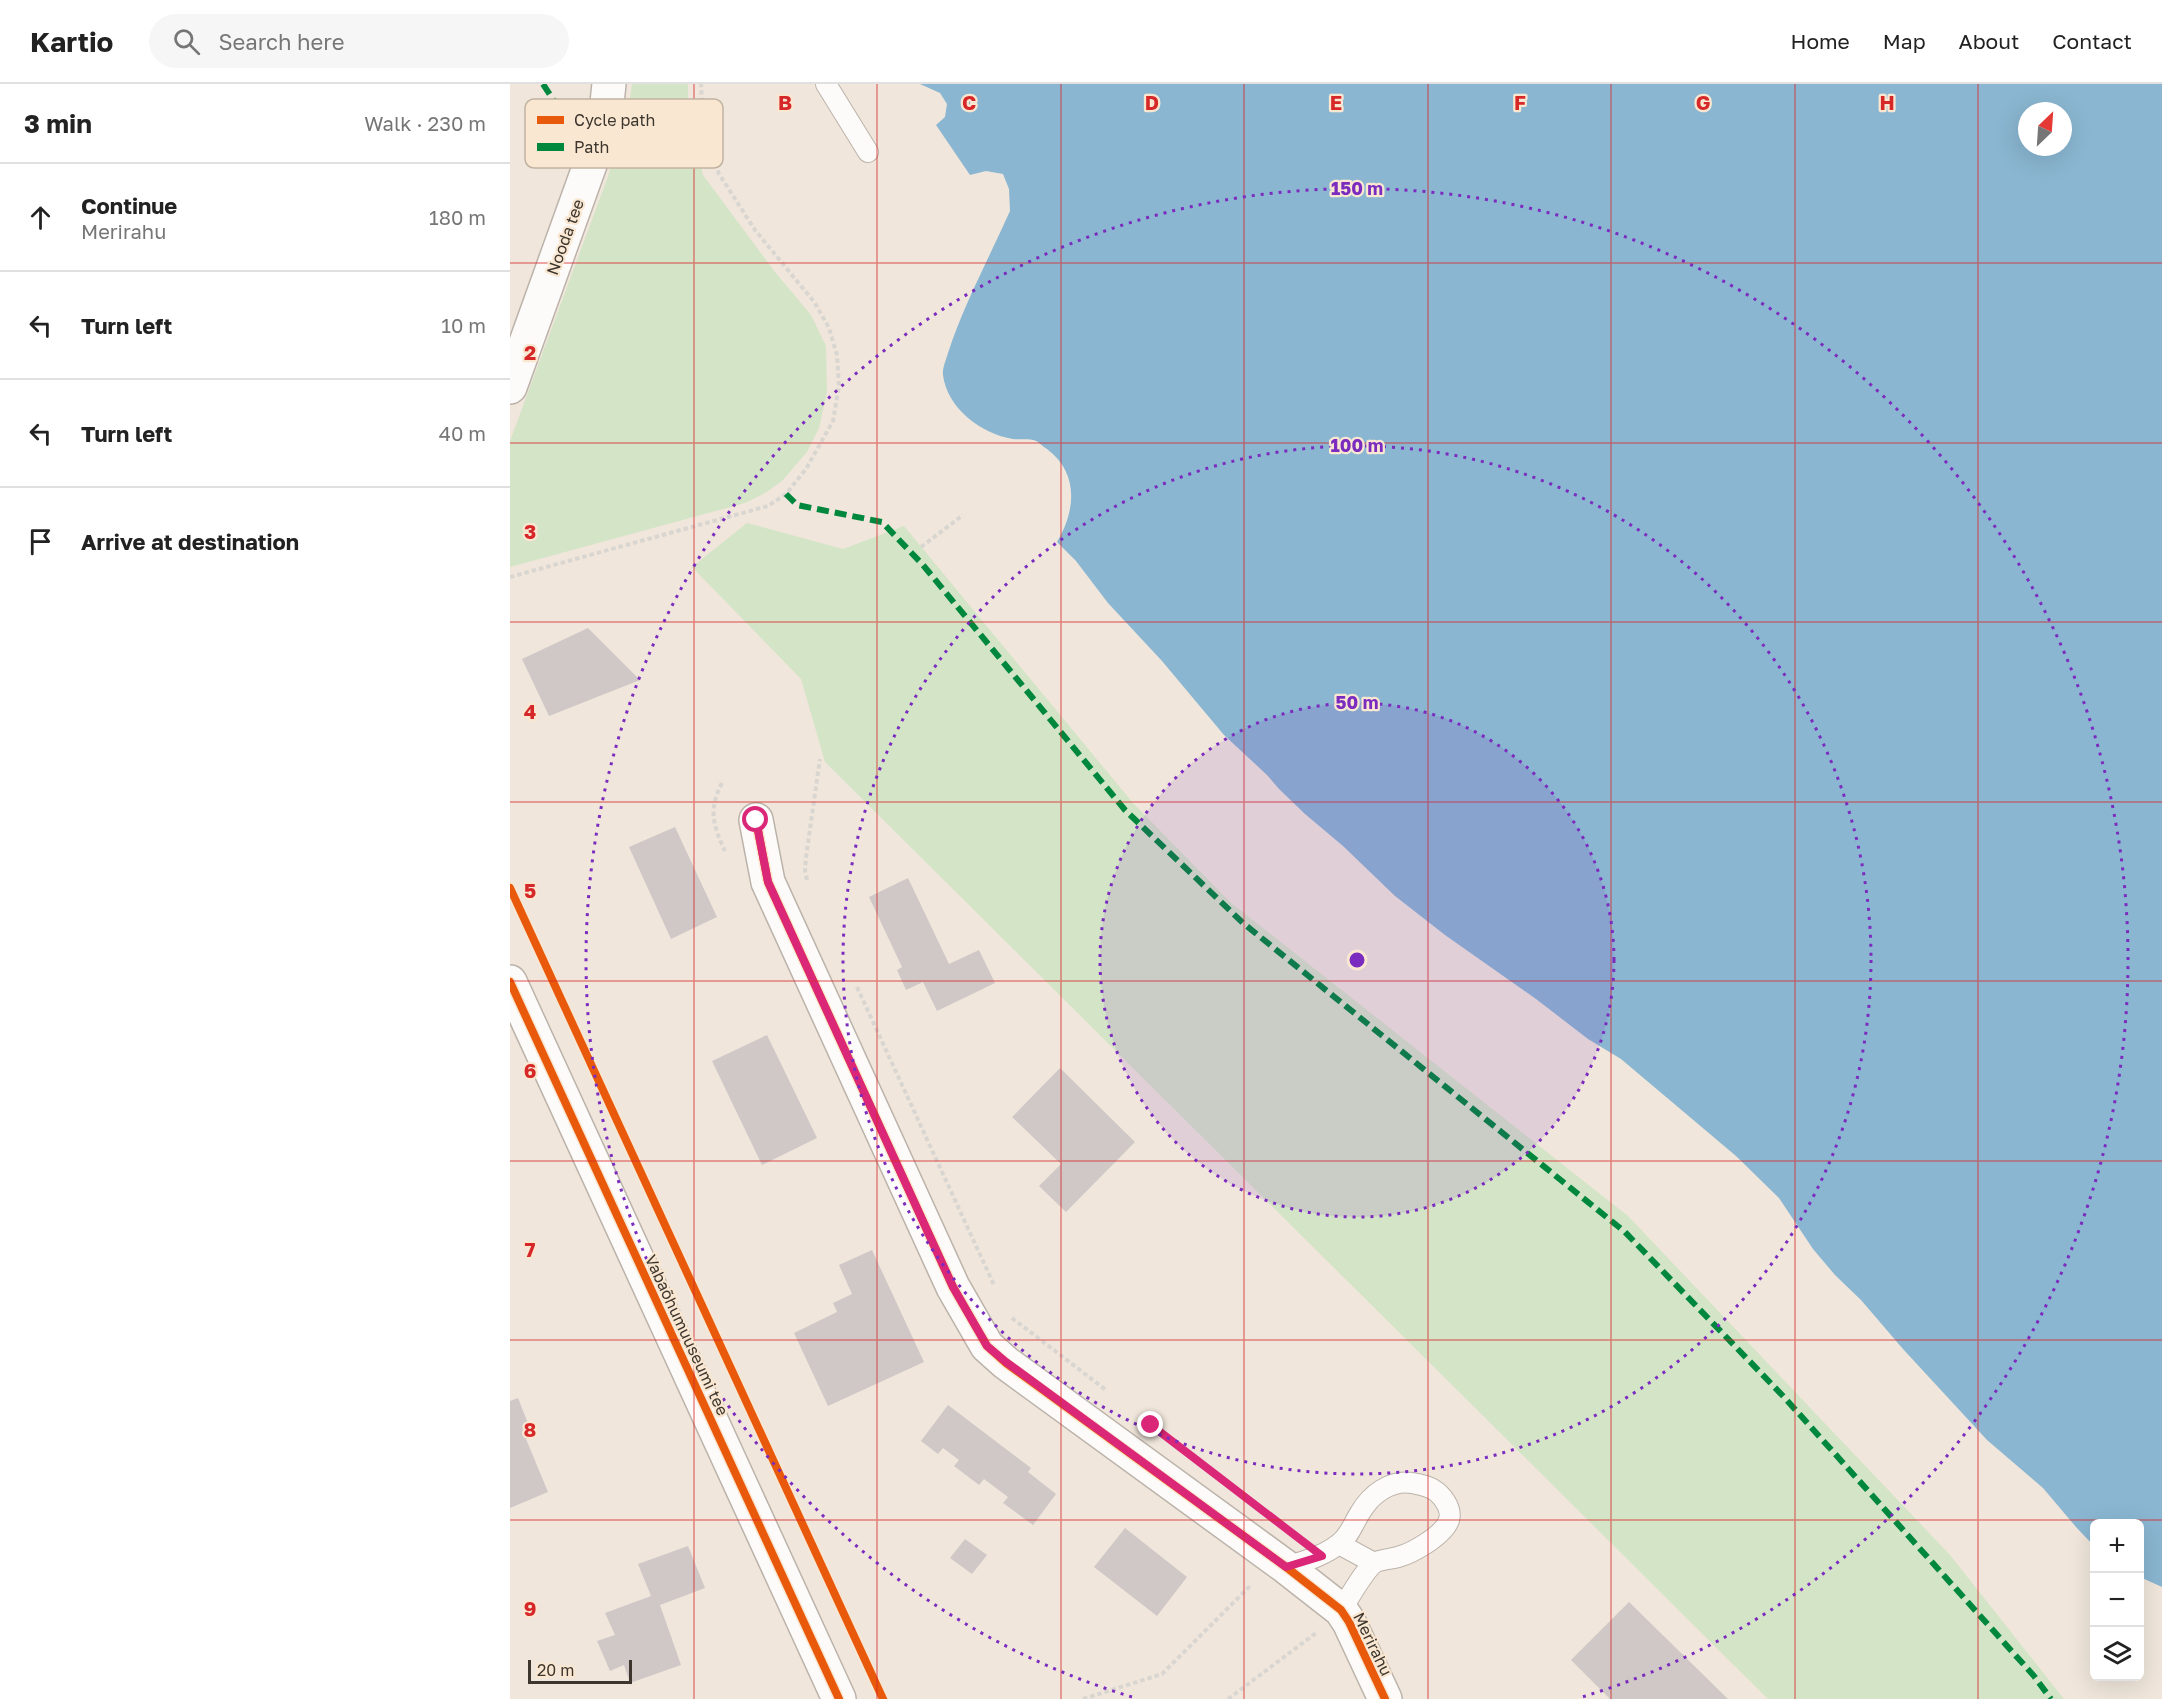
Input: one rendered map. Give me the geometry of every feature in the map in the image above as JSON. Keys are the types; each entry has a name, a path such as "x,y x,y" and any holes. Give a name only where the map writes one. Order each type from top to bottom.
{"street":[{"name":"Nooda tee","path":"607,99 609,84"},
{"name":"Nooda tee","path":"510,387 589,168"},
{"name":"Merirahu","path":"756,820 768,882 953,1287 987,1346 1341,1610 1349,1622 1385,1699"},
{"name":"Vabaõhumuuseumi tee","path":"510,982 839,1699"}],"lane":[{"path":"826,84 868,152"},
{"path":"1286,1567 1322,1556 1339,1544 1349,1535 1360,1512 1371,1497 1389,1485 1406,1482 1426,1485 1438,1493 1449,1507 1450,1517 1446,1528 1423,1545 1401,1556 1374,1563 1341,1610"},
{"path":"1339,1544 1374,1563"}],"path":[{"path":"701,84 702,99"},
{"path":"510,577 768,506 786,494 806,470 833,421 839,386 837,355 829,328 815,303 756,230 717,168"},
{"path":"921,547 963,515"},
{"path":"807,881 806,857 820,759"},
{"path":"511,893 518,905"},
{"path":"852,978 996,1289"},
{"path":"1009,1316 1113,1396"},
{"path":"1083,1699 1162,1674 1255,1580"},
{"path":"1228,1699 1319,1630 1311,1624"}],"green space":[{"path":"632,84 688,84 688,99 630,99"},
{"path":"611,168 702,168 703,175 775,272 811,315 826,346 827,392 819,428 807,452 782,481 745,503 510,567 510,441"},
{"path":"747,523 843,549 904,526 1133,803 1230,902 1628,1216 1950,1555 2064,1699 1768,1699 825,762 801,679 692,567"}],"water":[{"path":"920,84 2162,84 2162,1587 2144,1579 2144,1519 2090,1519 2090,1542 2043,1488 1987,1440 1861,1300 1835,1275 1813,1249 1779,1198 1736,1156 1621,1059 1588,1039 1395,896 1343,846 1305,814 1224,735 1162,661 1108,603 1076,561 1057,542 1071,505 1071,492 1065,469 1047,449 1036,441 1013,439 989,432 967,418 951,398 946,387 943,370 954,335 1010,211 1009,189 1003,174 986,171 970,175 936,125 945,117 947,104 940,93"}],"building":[{"path":"588,628 640,680 549,716 522,659"},
{"path":"675,827 717,917 671,939 629,847"},
{"path":"908,878 949,964 979,950 995,983 937,1011 923,982 906,990 897,970 902,967 869,897"},
{"path":"767,1035 817,1138 762,1165 712,1061"},
{"path":"1060,1068 1135,1142 1066,1212 1039,1186 1061,1164 1012,1117"},
{"path":"872,1250 924,1362 828,1406 794,1333 837,1312 833,1303 852,1294 839,1265"},
{"path":"518,1398 533,1436 526,1439 548,1492 510,1508 510,1401"},
{"path":"948,1405 1031,1468 1028,1472 1056,1494 1033,1525 1003,1503 1008,1497 984,1479 979,1485 954,1466 959,1460 943,1448 938,1454 921,1441"},
{"path":"1125,1528 1187,1577 1157,1616 1094,1567"},
{"path":"965,1539 987,1555 972,1574 950,1558"},
{"path":"688,1546 705,1588 660,1605 681,1665 630,1683 624,1665 610,1671 597,1641 615,1635 605,1613 651,1596 638,1564"},
{"path":"1629,1602 1728,1699 1610,1699 1571,1660"}],"marked path":[{"path":"543,84 553,99"},
{"path":"786,494 797,505 882,522 923,565 1125,810 1243,923 1625,1232 1784,1397 2034,1676 2051,1699"}],"cycle path":[{"path":"756,820 768,882 953,1287 987,1346 1006,1363 1286,1567 1341,1610 1349,1622 1385,1699"},
{"path":"510,888 883,1699"},
{"path":"510,982 839,1699"}],"route":[{"path":"756,820 768,882 953,1287 987,1346 1286,1567 1322,1556 1151,1425"}]}
